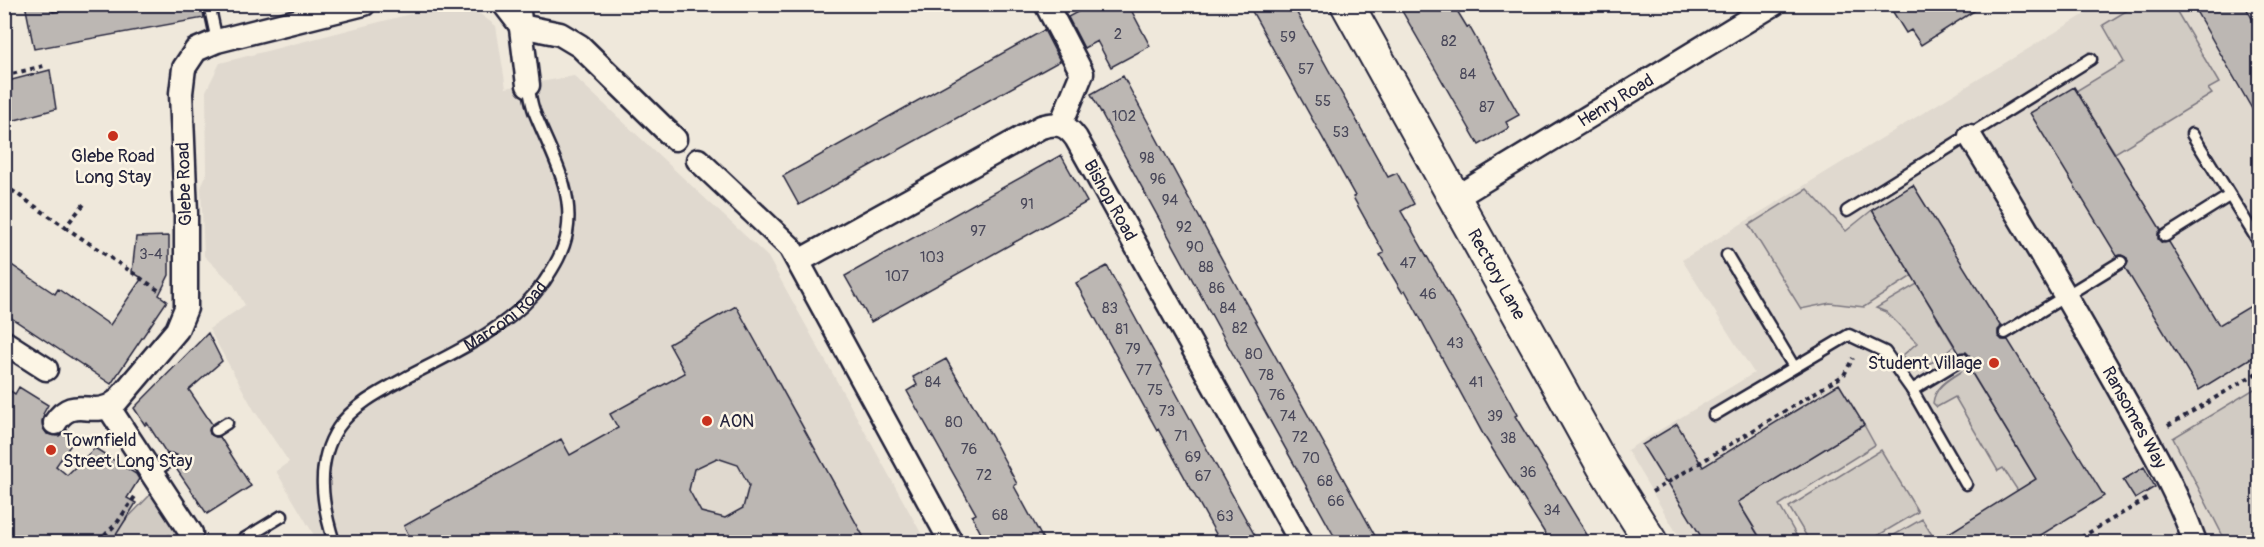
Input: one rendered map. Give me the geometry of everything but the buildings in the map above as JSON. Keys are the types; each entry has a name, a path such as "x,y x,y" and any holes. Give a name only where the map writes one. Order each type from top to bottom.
{"main road":[{"name":"Rectory Lane","path":"1347,4 1603,466 1651,543"}],"street":[{"name":"Glebe Road","path":"109,408 129,388 177,330 186,308 186,213 181,93 184,68 196,50 217,41 364,4"},
{"path":"504,4 520,15 580,46 675,139"},
{"path":"799,261 1041,127 1061,124 1082,73 1046,4"},
{"name":"Henry Road","path":"1455,198 1774,4"},
{"name":"Marconi Road","path":"520,15 528,85"},
{"name":"Bishop Road","path":"1061,124 1076,138 1301,543"},
{"name":"Ransomes Way","path":"1970,136 2067,296 2146,438 2186,516 2195,543"},
{"path":"698,160 778,234 799,261 951,543"},
{"path":"4,342 46,369"},
{"path":"55,423 60,415 78,407 98,410 109,408 162,467 195,538"}],"lane":[{"path":"209,4 217,41"},
{"path":"1847,211 2091,59"},
{"name":"Marconi Road","path":"334,543 327,519 322,484 329,444 339,426 361,404 461,348 518,312 539,289 563,248 568,215 566,194 558,167 533,110 528,85"},
{"path":"2192,134 2259,244"},
{"path":"2165,236 2229,196"},
{"path":"1727,255 1794,367"},
{"path":"2005,333 2121,262"},
{"path":"1714,415 1849,335 1885,352 1912,390 1966,484"},
{"path":"1912,390 1963,359"},
{"path":"216,430 227,423"},
{"path":"239,543 282,516"}],"path":[{"path":"4,76 47,65"},
{"path":"4,185 172,299 186,302"},
{"path":"65,226 85,203"},
{"path":"1628,506 1844,375 1862,340"},
{"path":"2146,438 2259,371"},
{"path":"98,543 162,467"},
{"path":"2073,543 2171,484"}],"shaded area":[{"path":"2100,5 2259,5 2259,542 1682,542 1627,450 1754,373 1682,260"},
{"path":"2136,5 2173,5 2219,83 2208,89 2212,94 2115,153 2076,91 2124,62 2103,25"},
{"path":"434,8 480,14 496,26 506,88 574,76 768,257 926,542 318,542 276,471 289,462 254,410 209,329 245,305 233,284 204,256 201,188 207,172 206,91 220,63"},
{"path":"1807,189 1846,231 1872,210 1912,276 1864,307 1830,303 1801,309 1749,225"},
{"path":"1917,284 1954,346 1942,357 1924,364 1910,361 1902,356 1917,343 1886,312 1876,308"},
{"path":"1968,367 2036,479 2018,491 2003,468 1998,471 1955,397 1937,407 1933,403 1941,386"},
{"path":"2259,386 2259,542 2226,542 2173,438"},
{"path":"1864,425 1875,445 1779,505 1799,540 1763,542 1738,502"},
{"path":"1881,450 1918,512 1867,542 1810,542 1789,507"},
{"path":"154,491 185,537 175,542 169,535 159,542 104,542"},
{"path":"1922,519 1936,541 1882,542"}],"place":[{"name":"Glebe Road Long Stay","path":"113,136"},
{"name":"Student Village","path":"1994,363"},
{"name":"AON","path":"707,421"},
{"name":"Townfield Street Long Stay","path":"51,450"}]}
